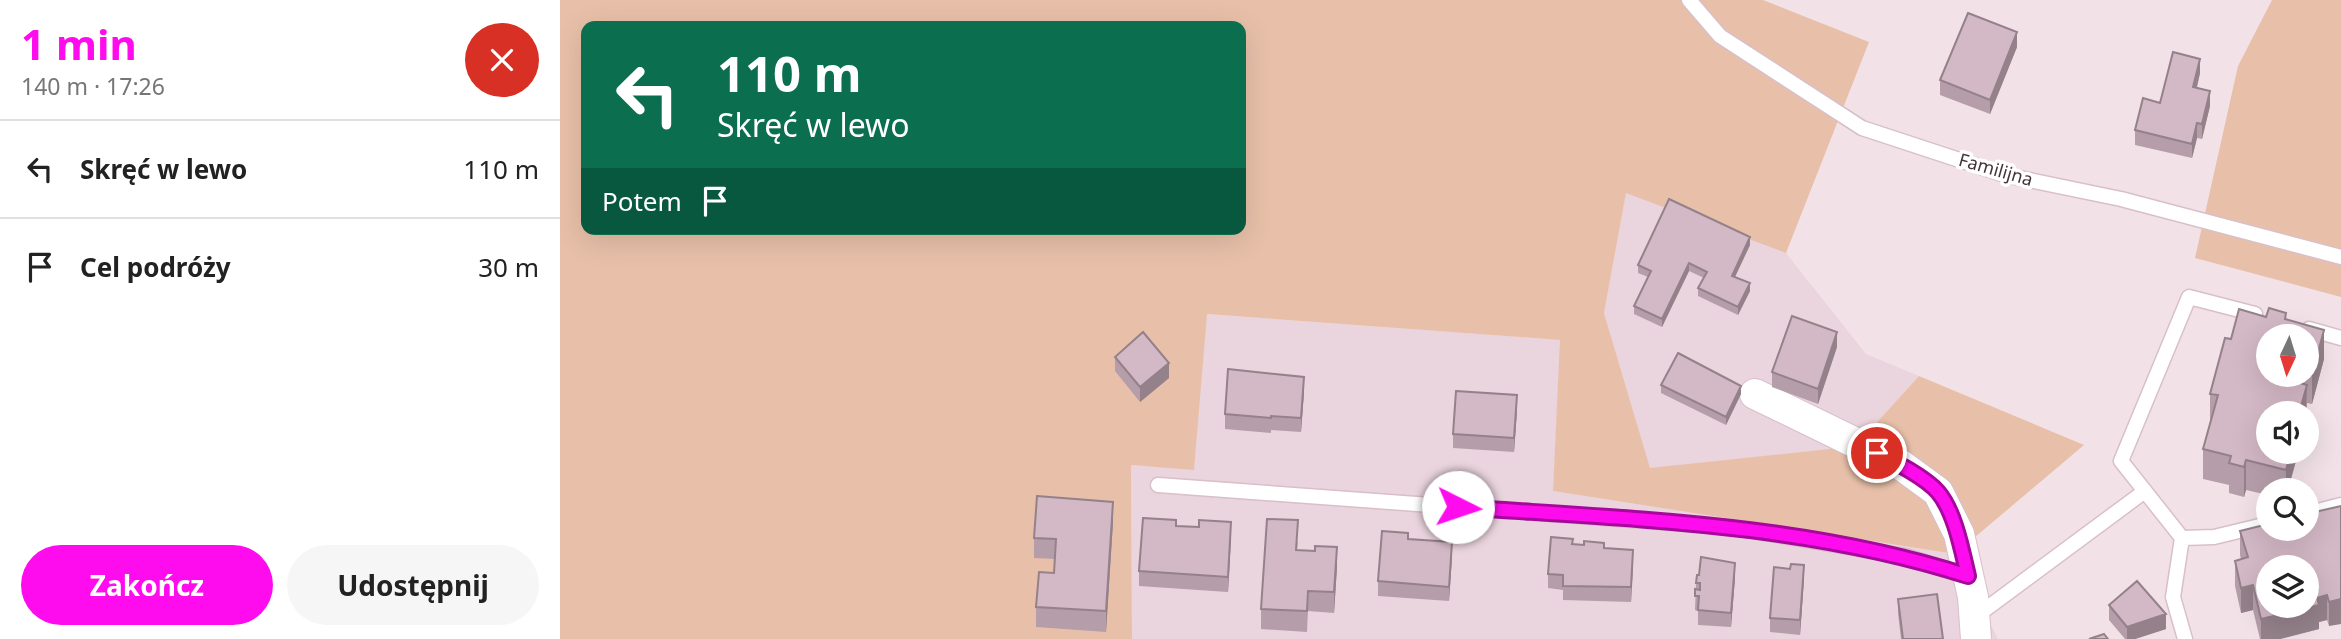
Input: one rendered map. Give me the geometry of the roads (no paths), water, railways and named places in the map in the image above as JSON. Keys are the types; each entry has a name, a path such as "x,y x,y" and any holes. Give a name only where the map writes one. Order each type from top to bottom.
{"street":[{"path":"1755,394 1901,465 1938,492 1959,534 1975,629"}],"lane":[{"name":"Familijna","path":"1689,0 1720,36 1862,128 2005,174 2120,199 2341,257"},
{"path":"2185,639 2173,597 2182,538 2121,461 2189,297 2265,317"},
{"path":"2319,332 2341,338"},
{"path":"1158,485 1730,527 1909,557 1968,576"},
{"path":"1975,629 2145,491"},
{"path":"2319,511 2341,505"},
{"path":"2182,538 2214,537 2256,527"}]}
